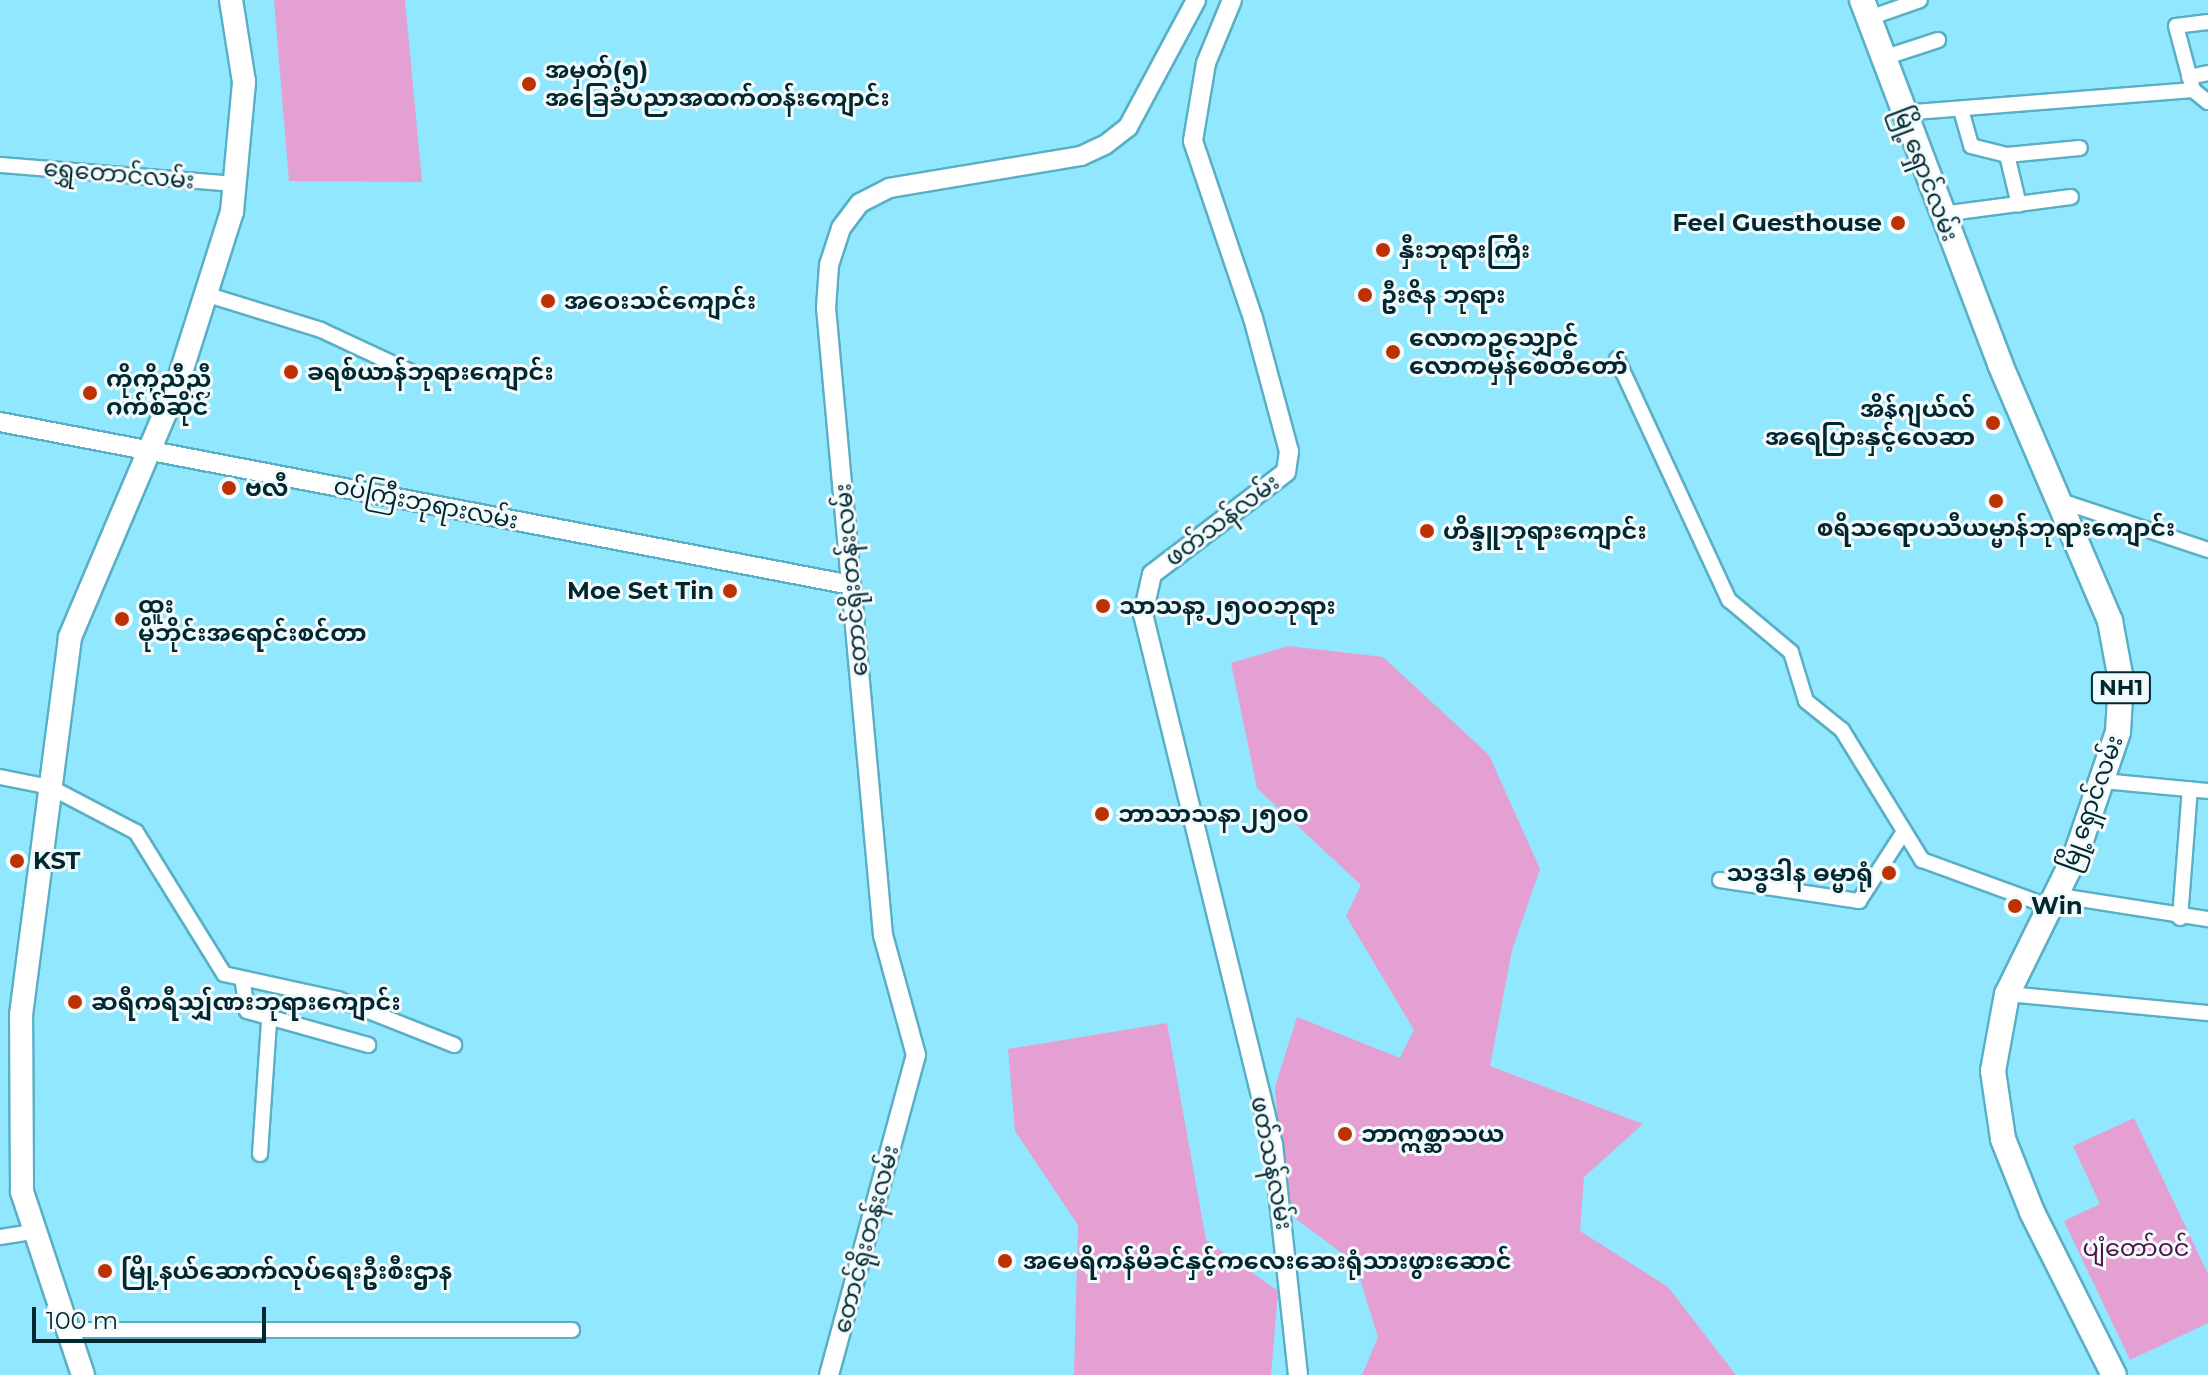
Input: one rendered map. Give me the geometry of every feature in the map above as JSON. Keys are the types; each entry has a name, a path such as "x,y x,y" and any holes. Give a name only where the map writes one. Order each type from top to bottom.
{"highway":[{"name":"မြို့ရှောင်လမ်း","path":"1865,9 1942,214 2110,621 2121,680 2118,732 2102,781 2007,994 1993,1071 2003,1139 2114,1375"}],"main road":[{"path":"83,1375 31,1232 17,1138 17,1082 62,673 80,603 149,449 205,294 237,184 244,82 231,0"}],"street":[{"name":"တောင်ရိုးတန်းလမ်း","path":"829,1375 916,1055 883,935 851,585 826,308 841,228 860,203 889,188 1081,156 1105,145 1128,127 1196,0"},
{"name":"ဖတ်သန်လမ်း","path":"1232,0 1206,63 1193,141 1253,318 1289,451 1286,472 1152,574 1143,614 1273,1145 1298,1375"},
{"path":"1865,9 1920,0"},
{"path":"2208,22 2176,26 2191,84 2208,102"},
{"path":"1883,58 1938,40"},
{"path":"1902,113 1961,110 2191,84 2208,73"},
{"path":"1961,110 1971,146 2007,155 2080,148"},
{"path":"2007,155 2019,205"},
{"name":"ရွှေတောင်လမ်း","path":"0,165 237,184"},
{"path":"1942,214 2071,197"},
{"path":"205,294 321,330 411,372"},
{"path":"1617,359 1729,600 1785,644 1806,701 1842,730 1922,860 1950,876 2051,901 2208,919"},
{"name":"ဝပ်ကြီးဘုရားလမ်း","path":"0,422 851,585"},
{"path":"2061,501 2208,550"},
{"path":"0,777 50,787 136,832 224,974 243,983 338,999 454,1045"},
{"path":"2102,781 2208,791"},
{"path":"2180,918 2190,789"},
{"path":"1720,880 1859,901 1903,833"},
{"path":"243,983 247,1011 269,1021 368,1045"},
{"path":"2007,994 2208,1013"},
{"path":"260,1154 269,1021"},
{"path":"0,1237 31,1232"},
{"path":"67,1330 572,1330"}],"green space":[{"path":"274,0 405,0 422,182 289,181"},
{"path":"1288,646 1383,657 1489,755 1540,869 1512,950 1490,1066 1643,1124 1584,1177 1580,1231 1668,1287 1736,1375 1362,1375 1378,1337 1355,1263 1284,1210 1275,1087 1297,1017 1400,1058 1414,1030 1346,916 1361,885 1257,788 1231,663"},
{"path":"1167,1023 1206,1240 1278,1291 1271,1375 1074,1375 1078,1225 1015,1131 1008,1049"},
{"name":"ပျံတော်ဝင်","path":"2134,1118 2208,1274 2208,1323 2130,1360 2064,1221 2100,1204 2073,1146"}],"place":[{"name":"အမှတ်(၅) အခြေခံပညာအထက်တန်းကျောင်း","path":"529,84"},
{"name":"Feel Guesthouse","path":"1898,223"},
{"name":"နှီးဘုရားကြီး","path":"1383,250"},
{"name":"ဦးဇိန ဘုရား","path":"1365,295"},
{"name":"အဝေးသင်ကျောင်း","path":"548,301"},
{"name":"လောကဥသျှောင် လောကမှန်စေတီတော်","path":"1393,352"},
{"name":"ခရစ်ယာန်ဘုရားကျောင်း","path":"291,372"},
{"name":"ကိုကိုညီညီ ဂက်စ်ဆိုင်","path":"90,393"},
{"name":"အိန်ဂျယ်လ် အရေပြားနှင့်လေဆာ","path":"1993,423"},
{"name":"ဗလီ","path":"229,488"},
{"name":"စရိသရောပသီယမ္မာန်ဘုရားကျောင်း","path":"1996,501"},
{"name":"ဟိန္ဒူဘုရားကျောင်း","path":"1427,531"},
{"name":"Moe Set Tin","path":"730,591"},
{"name":"သာသနာ့၂၅၀၀ဘုရား","path":"1103,606"},
{"name":"ထူး မိုဘိုင်းအရောင်းစင်တာ","path":"122,619"},
{"name":"ဘာသာသနာ၂၅၀၀","path":"1102,814"},
{"name":"KST","path":"17,861"},
{"name":"သဒ္ဓဒါန ဓမ္မာရုံ","path":"1889,873"},
{"name":"Win","path":"2015,906"},
{"name":"ဆရီကရီသျှ်ဏးဘုရားကျောင်း","path":"75,1002"},
{"name":"ဘာဣစ္ဆာသယ","path":"1345,1134"},
{"name":"အမေရိကန်မိခင်နှင့်ကလေးဆေးရုံသားဖွားဆောင်","path":"1005,1261"},
{"name":"မြို့နယ်ဆောက်လုပ်ရေးဦးစီးဌာန","path":"105,1271"}]}
